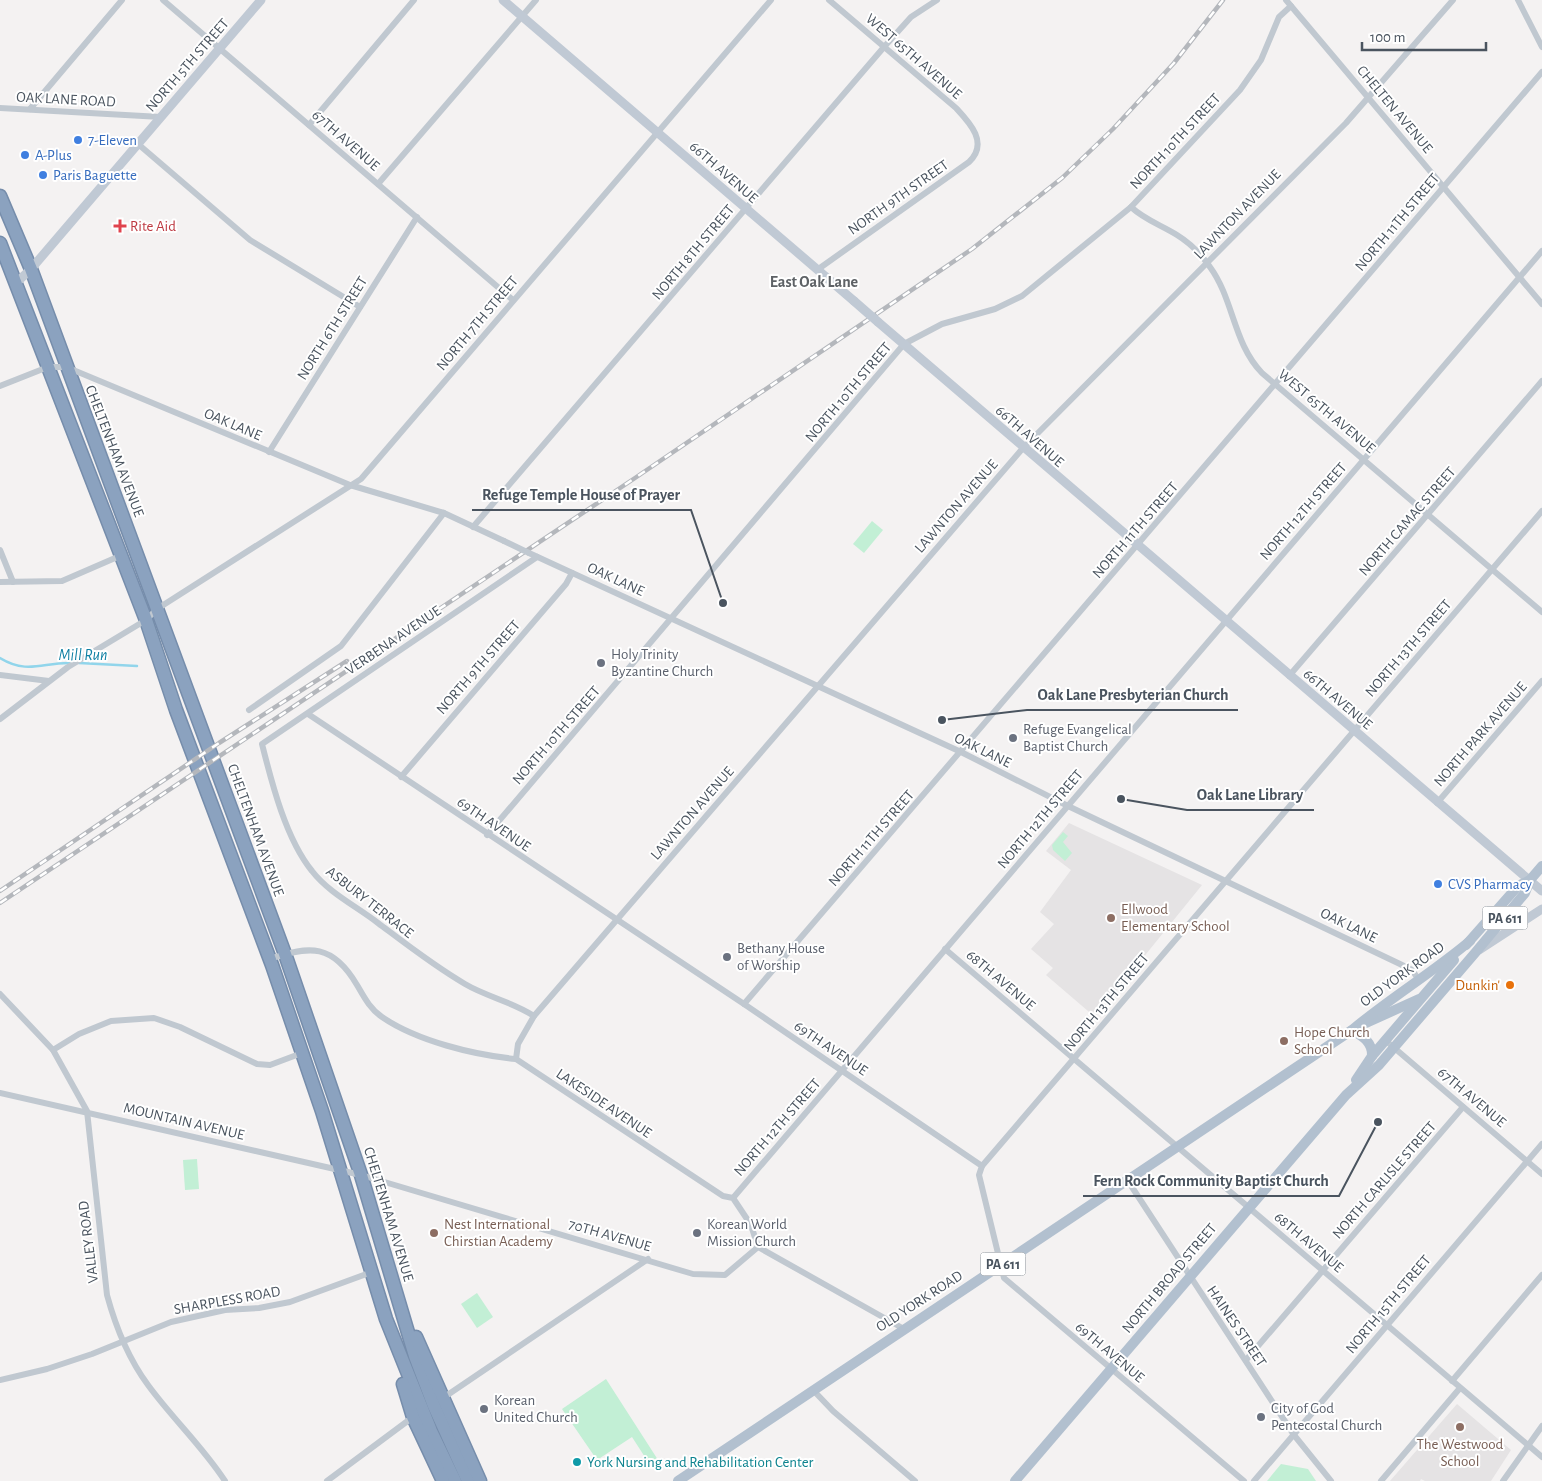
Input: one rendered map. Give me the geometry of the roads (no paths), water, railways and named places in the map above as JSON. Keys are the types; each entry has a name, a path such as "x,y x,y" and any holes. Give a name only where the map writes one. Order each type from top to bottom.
{"highway":[{"name":"CHELTENHAM AVENUE","path":"0,196 31,269 285,954 361,1175 418,1364 434,1406 468,1481"},
{"name":"CHELTENHAM AVENUE","path":"0,243 122,556 176,710 270,959 342,1171 386,1319 430,1431 455,1481"},
{"path":"397,1292 480,1481"},
{"path":"386,1319 413,1417 443,1481"}],"main road":[{"name":"NORTH BROAD STREET","path":"1016,1481 1346,1095 1372,1056 1390,1044 1441,992 1525,893 1530,880 1542,866"},
{"name":"NORTH BROAD STREET","path":"1346,1095 1379,1065 1390,1044 1422,998 1470,941 1518,886 1530,880"},
{"name":"OLD YORK ROAD","path":"678,1481 1352,1030 1383,1004 1419,980 1470,941"},
{"name":"OLD YORK ROAD","path":"1352,1030 1422,998 1441,992"},
{"path":"1352,1030 1368,1042 1371,1047 1372,1056"}],"street":[{"path":"30,109 122,0"},
{"name":"67TH AVENUE","path":"163,0 513,300"},
{"name":"NORTH 5TH STREET","path":"16,283 31,269 261,0"},
{"path":"309,125 414,0"},
{"name":"66TH AVENUE","path":"503,0 1023,448 1542,891"},
{"path":"378,184 536,0"},
{"name":"NORTH 7TH STREET","path":"0,719 68,668 146,620 157,609 366,474 771,0"},
{"name":"WEST 65TH AVENUE","path":"829,0 956,108 971,124 977,135"},
{"name":"NORTH 8TH STREET","path":"473,527 884,46 912,17 937,0"},
{"name":"CHELTEN AVENUE","path":"1286,0 1542,304"},
{"name":"LAWNTON AVENUE","path":"516,1059 518,1044 534,1016 1023,448 1369,98 1453,0"},
{"path":"1518,0 1542,47"},
{"name":"NORTH 10TH STREET","path":"487,835 904,344 942,324 995,309 1022,296 1132,206 1240,90 1261,60 1276,23 1291,6"},
{"name":"NORTH 11TH STREET","path":"744,1004 1276,385 1542,72"},
{"name":"OAK LANE ROAD","path":"0,108 161,117"},
{"name":"NORTH 9TH STREET","path":"817,270 969,162 976,149 977,135"},
{"path":"138,144 250,240 360,307"},
{"name":"WEST 65TH AVENUE","path":"1132,206 1142,216 1186,241 1207,263 1226,294 1239,337 1248,356 1276,385 1542,612"},
{"name":"NORTH 6TH STREET","path":"269,452 417,217"},
{"name":"NORTH 12TH STREET","path":"733,1198 1542,251"},
{"path":"0,386 48,367 66,367"},
{"name":"OAK LANE","path":"66,367 350,485 444,513 961,752 1068,806 1400,964 1412,970 1419,980"},
{"name":"NORTH CAMAC STREET","path":"1289,676 1542,381"},
{"name":"NORTH 13TH STREET","path":"982,1166 1542,511"},
{"path":"249,710 341,646 444,513"},
{"path":"0,550 13,582"},
{"path":"0,582 62,581 122,556"},
{"name":"VERBENA AVENUE","path":"262,744 537,557"},
{"name":"NORTH 9TH STREET","path":"401,777 566,584 572,573"},
{"path":"0,676 50,682"},
{"name":"NORTH PARK AVENUE","path":"1437,803 1542,681"},
{"name":"69TH AVENUE","path":"308,714 487,835 744,1004 982,1166 979,1175 1004,1278 1244,1481"},
{"name":"ASBURY TERRACE","path":"262,744 270,777 289,829 304,860 313,873 337,895 412,950 467,985 522,1008 534,1016"},
{"path":"1475,953 1542,909"},
{"name":"LAKESIDE AVENUE","path":"270,959 302,949 325,953 337,960 350,973 369,1005 381,1017 403,1030 455,1047 494,1057 516,1059 693,1177 723,1196 733,1198"},
{"name":"68TH AVENUE","path":"946,950 1542,1457"},
{"name":"VALLEY ROAD","path":"0,994 54,1050 86,1111 107,1295 115,1324 123,1342 149,1386 183,1426 225,1481"},
{"path":"54,1050 79,1034 111,1021 154,1018 180,1027 257,1064 270,1065 302,1053"},
{"name":"67TH AVENUE","path":"1390,1044 1542,1174"},
{"name":"MOUNTAIN AVENUE","path":"0,1093 361,1175"},
{"name":"NORTH CARLISLE STREET","path":"1246,1360 1463,1106"},
{"name":"NORTH 15TH STREET","path":"1254,1481 1542,1144"},
{"name":"70TH AVENUE","path":"361,1175 648,1259 693,1274 725,1275 758,1246"},
{"name":"HAINES STREET","path":"1128,1181 1294,1435 1331,1481"},
{"path":"733,1198 751,1225 758,1246 904,1329"},
{"path":"443,1398 648,1259"},
{"name":"SHARPLESS ROAD","path":"0,1380 56,1366 180,1320 225,1310 259,1308 290,1302 373,1272"},
{"path":"1452,1381 1542,1275"},
{"path":"1380,1481 1460,1388"},
{"path":"813,1390 833,1411 915,1481"},
{"path":"327,1481 413,1417"},
{"path":"1503,1481 1542,1426"}],"waterway":[{"name":"Mill Run","path":"0,658 10,663 27,667 71,663"},
{"name":"Mill Run","path":"79,663 137,666"}],"railway":[{"path":"0,903 635,478 972,249 1062,178 1113,129 1174,63 1223,0"},
{"path":"0,891 219,743 347,661"}],"place":[{"name":"7-Eleven","path":"78,140"},
{"name":"A-Plus","path":"25,155"},
{"name":"Paris Baguette","path":"43,175"},
{"name":"Rite Aid","path":"120,226"},
{"name":"Refuge Temple House of Prayer","path":"723,603"},
{"name":"Holy Trinity Byzantine Church","path":"601,663"},
{"name":"Oak Lane Presbyterian Church","path":"942,720"},
{"name":"Refuge Evangelical Baptist Church","path":"1013,738"},
{"name":"Oak Lane Library","path":"1121,799"},
{"name":"CVS Pharmacy","path":"1438,884"},
{"name":"Ellwood Elementary School","path":"1111,918"},
{"name":"Bethany House of Worship","path":"727,957"},
{"name":"Dunkin'","path":"1510,985"},
{"name":"Hope Church School","path":"1284,1041"},
{"name":"Fern Rock Community Baptist Church","path":"1378,1122"},
{"name":"Nest International Chirstian Academy","path":"434,1233"},
{"name":"Korean World Mission Church","path":"697,1233"},
{"name":"Korean United Church","path":"484,1409"},
{"name":"City of God Pentecostal Church","path":"1261,1417"},
{"name":"The Westwood School","path":"1460,1427"},
{"name":"York Nursing and Rehabilitation Center","path":"577,1462"}],"district":[{"name":"East Oak Lane","path":"814,281"}]}
